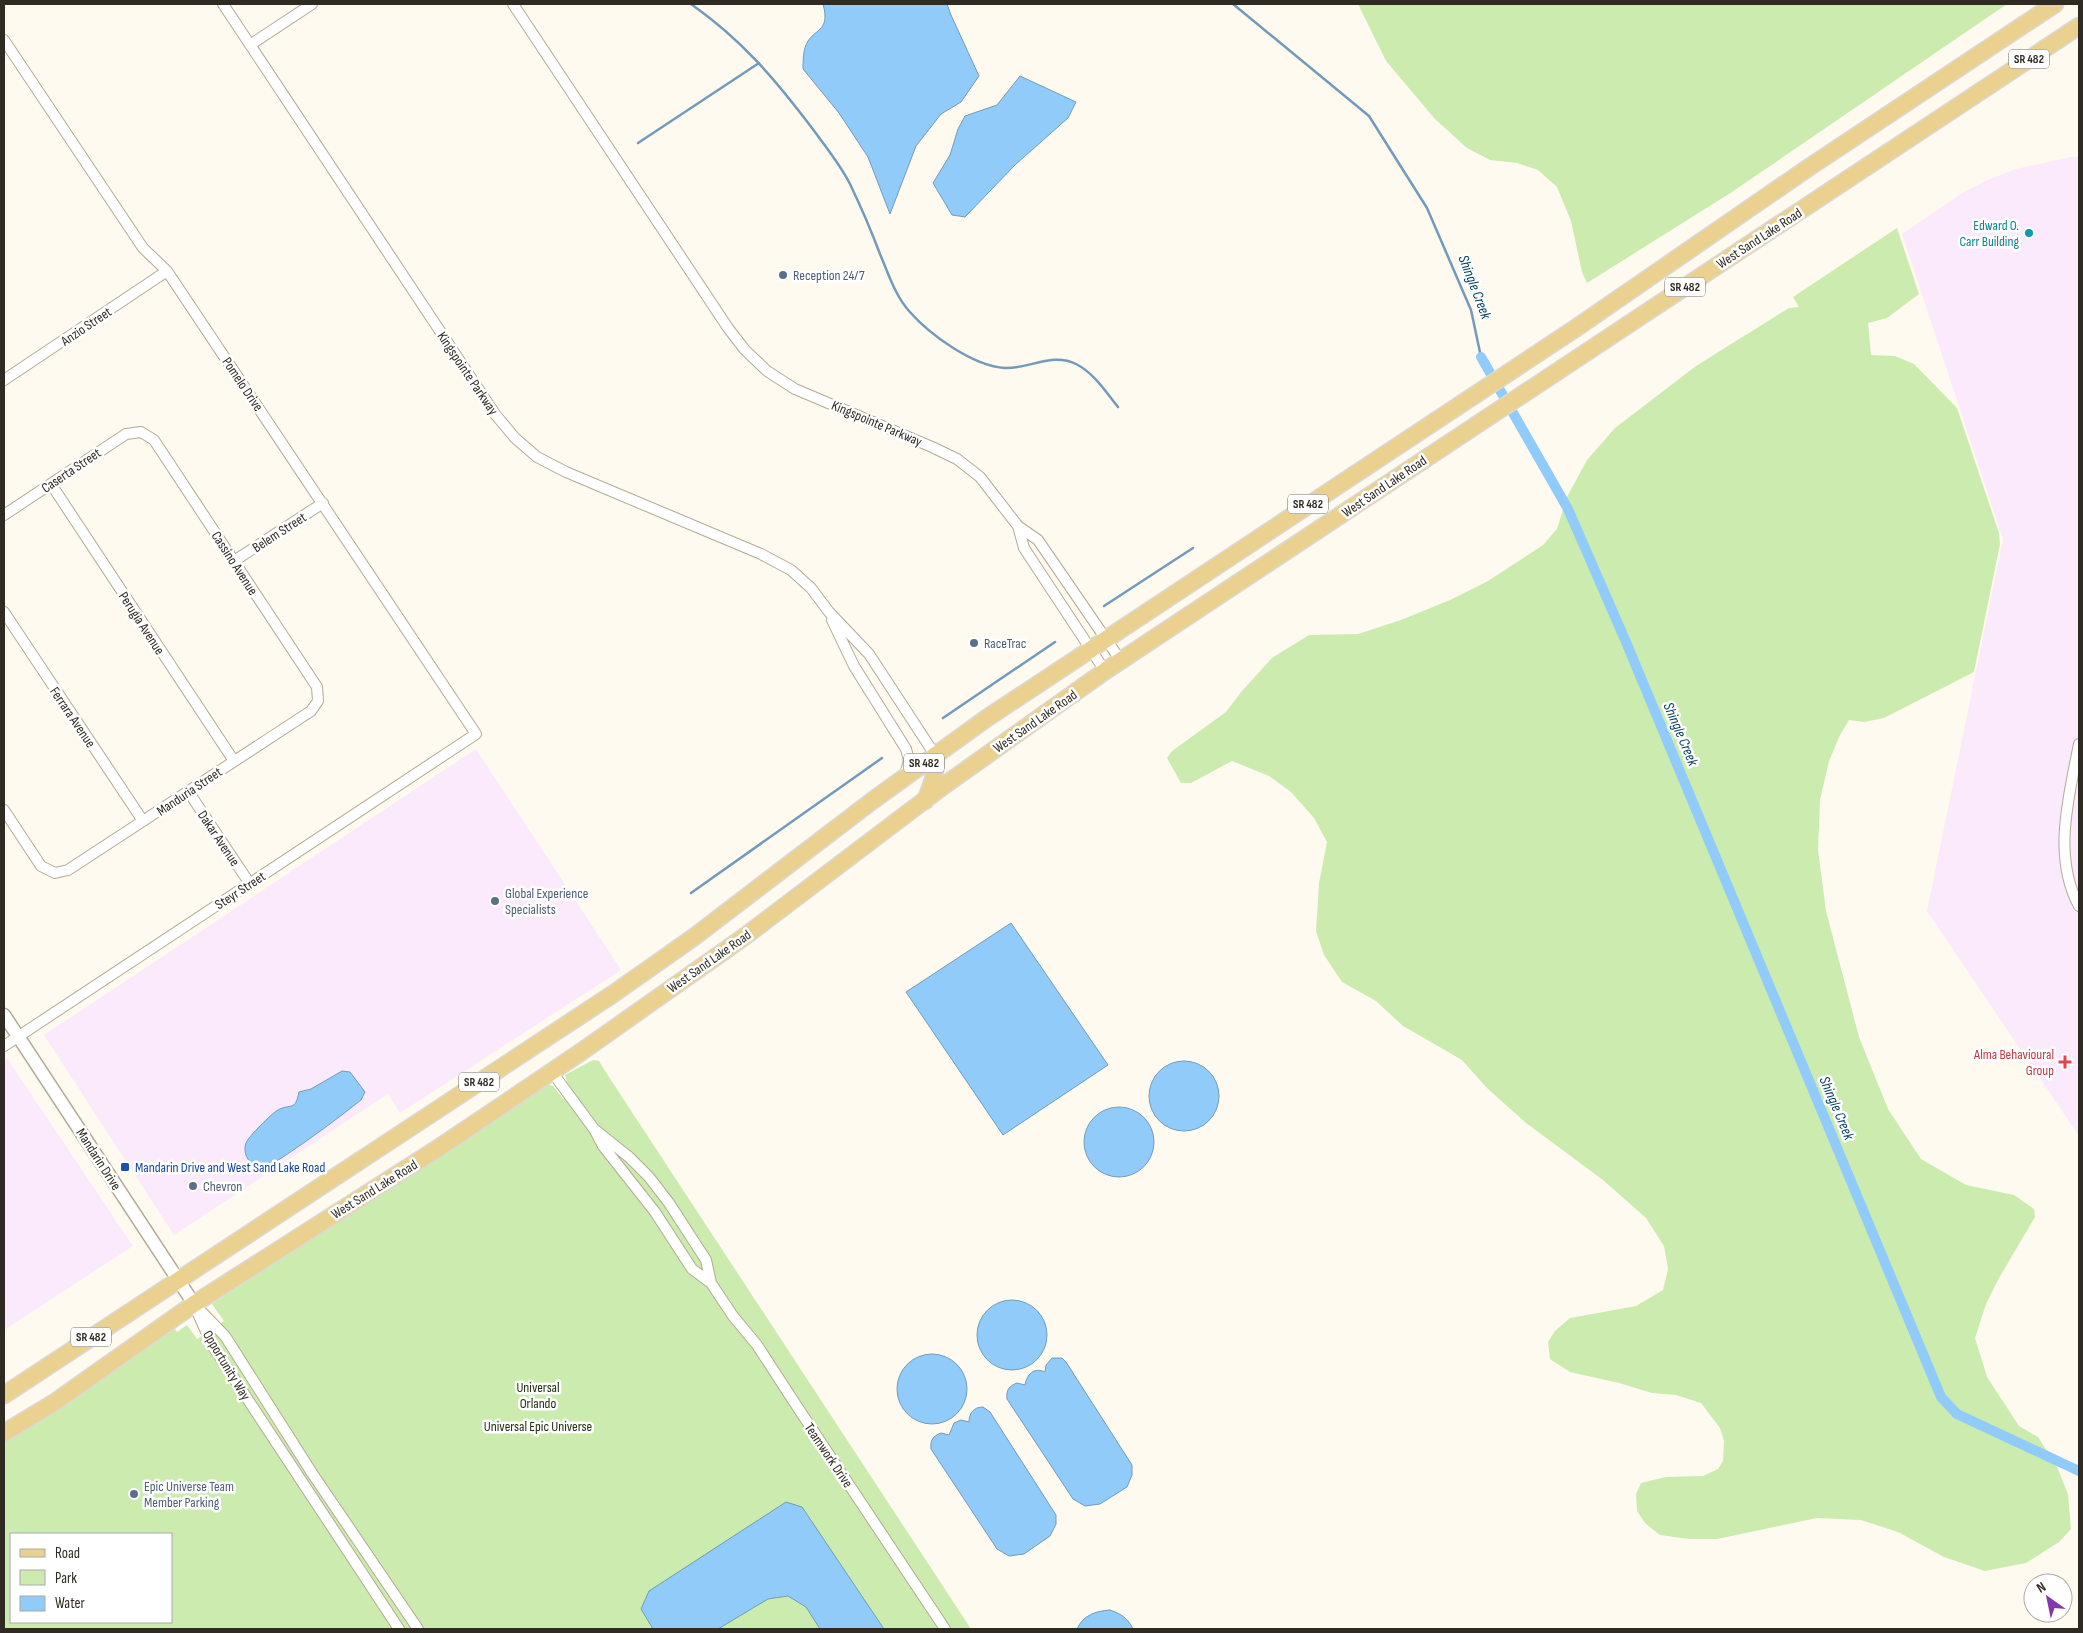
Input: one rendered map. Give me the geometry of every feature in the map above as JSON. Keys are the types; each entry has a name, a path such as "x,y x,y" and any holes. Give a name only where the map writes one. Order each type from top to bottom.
{"main road":[{"name":"West Sand Lake Road","path":"4,1395 613,994 712,924 935,755 1105,638 1404,442 1816,162 2055,4"},
{"name":"West Sand Lake Road","path":"4,1433 55,1402 194,1304 440,1147 552,1072 757,928 925,801 1121,661 1542,380 2079,26"},
{"path":"925,801 935,772 935,755"}],"street":[{"name":"Kingspointe Parkway","path":"223,4 493,411 515,438 537,457 566,472 761,554 791,570 811,588 829,612 868,654 935,755"},
{"path":"250,45 312,4"},
{"name":"Kingspointe Parkway","path":"513,4 728,328 745,350 766,370 795,389 932,447 957,459 980,476 1018,526 1038,540 1121,661"},
{"name":"Pomelo Drive","path":"5,43 143,248 167,271 476,734"},
{"name":"Anzio Street","path":"4,380 167,271"},
{"name":"Caserta Street","path":"4,513 126,434 141,432"},
{"name":"Cassino Avenue","path":"141,432 154,440 317,687 318,701"},
{"name":"Perugia Avenue","path":"51,484 234,761"},
{"name":"Belem Street","path":"234,561 323,503"},
{"name":"Kingspointe Parkway","path":"1018,526 1024,548 1105,672"},
{"path":"1045,580 1060,570"},
{"name":"Ferrara Avenue","path":"4,612 143,821"},
{"name":"Kingspointe Parkway","path":"829,612 854,666 906,749 909,760 906,776"},
{"name":"Manduria Street","path":"4,810 41,866 55,873 68,870 311,711 318,701"},
{"name":"Steyr Street","path":"4,1046 476,734"},
{"path":"2079,744 2067,808 2065,838 2068,870 2079,906"},
{"name":"Dakar Avenue","path":"188,791 250,884"},
{"name":"Mandarin Drive","path":"4,1015 194,1304"},
{"name":"Teamwork Drive","path":"552,1072 594,1129 603,1146 655,1212 692,1269 711,1283 733,1316 758,1345 803,1417 945,1629"},
{"name":"Teamwork Drive","path":"594,1129 629,1157 669,1203 706,1260 711,1283"},
{"name":"Opportunity Way","path":"194,1304 212,1345 399,1629"},
{"name":"Opportunity Way","path":"194,1304 225,1336 312,1473 418,1629"}],"shaded area":[{"path":"2079,157 2079,1136 1927,911 2003,539 1902,234 1964,192 1990,179 2016,169"},
{"path":"476,749 621,970 400,1113 388,1094 174,1235 44,1035"},
{"path":"7,1058 133,1246 4,1330 4,1061"}],"green space":[{"path":"1358,4 2007,4 1732,192 1587,283 1582,272 1571,221 1557,187 1538,170 1517,163 1490,160 1467,148 1434,118 1386,61"},
{"path":"1897,228 1919,294 1887,318 1868,323 1871,355 1895,356 1914,364 1957,408 1999,533 2000,544 1974,672 1884,718 1864,722 1849,720 1840,735 1829,761 1820,800 1818,850 1826,911 1859,1037 1888,1109 1921,1159 1966,1185 2014,1195 2034,1209 2035,1217 1986,1304 1975,1338 1987,1377 2019,1426 2038,1437 2057,1467 2068,1494 2071,1529 2059,1542 2026,1563 1985,1571 1944,1557 1898,1532 1861,1520 1817,1518 1717,1539 1689,1539 1660,1535 1645,1523 1637,1511 1636,1494 1641,1483 1666,1477 1703,1476 1718,1469 1723,1461 1724,1441 1720,1428 1701,1403 1676,1395 1652,1393 1619,1383 1570,1372 1550,1359 1548,1342 1555,1331 1570,1318 1636,1306 1663,1290 1668,1269 1664,1246 1646,1218 1603,1180 1526,1123 1487,1088 1462,1060 1403,1026 1376,1001 1342,982 1324,955 1316,931 1319,883 1327,842 1314,818 1291,792 1269,776 1232,761 1191,783 1181,783 1167,758 1172,751 1226,712 1241,692 1272,658 1309,635 1358,634 1401,620 1450,600 1488,581 1543,545 1557,529 1567,497 1587,460 1615,428 1696,366 1789,308 1799,307 1793,297"},
{"name":"Universal Orlando","path":"593,1060 599,1061 971,1629 4,1629 4,1442 175,1329 177,1332 187,1325 197,1339 224,1321 212,1304 545,1084 553,1086 563,1099 573,1092 565,1075"}],"water":[{"path":"823,4 947,4 979,76 961,102 941,114 916,146 890,214 868,157 839,113 803,69 806,45 825,20"},
{"path":"1020,76 1076,102 1068,118 1015,165 965,217 952,215 933,183 950,155 958,129 965,116 997,105"},
{"path":"1011,923 1108,1065 1003,1135 906,992"},
{"path":"1184,1061 1197,1064 1209,1071 1216,1083 1219,1096 1216,1109 1209,1121 1197,1128 1184,1131 1171,1128 1159,1121 1152,1109 1149,1096 1152,1083 1159,1071 1171,1064"},
{"path":"342,1071 350,1072 365,1092 361,1100 313,1136 268,1166 254,1165 248,1159 245,1151 246,1143 260,1125 278,1110 294,1105 299,1092 311,1089"},
{"path":"1119,1107 1132,1110 1144,1117 1151,1129 1154,1142 1151,1155 1144,1167 1132,1174 1119,1177 1106,1174 1094,1167 1087,1155 1084,1142 1087,1129 1094,1117 1106,1110"},
{"path":"1012,1300 1025,1303 1037,1310 1044,1322 1047,1335 1044,1348 1037,1360 1025,1367 1012,1370 999,1367 987,1360 980,1348 977,1335 980,1322 987,1310 999,1303"},
{"path":"932,1354 945,1357 957,1364 964,1376 967,1389 964,1402 957,1414 945,1421 932,1424 919,1421 907,1414 900,1402 897,1389 900,1376 907,1364 919,1357"},
{"path":"1052,1358 1062,1358 1066,1362 1132,1465 1132,1475 1127,1487 1100,1504 1085,1506 1073,1499 1007,1399 1010,1387 1017,1383 1025,1385 1027,1378 1034,1371 1045,1372 1046,1365"},
{"path":"983,1407 990,1412 1056,1515 1056,1524 1050,1536 1024,1554 1009,1556 997,1549 931,1449 931,1443 936,1436 941,1433 949,1435 954,1423 961,1420 969,1422 972,1412 977,1408"},
{"path":"786,1502 802,1507 884,1629 820,1629 806,1607 788,1596 768,1599 718,1629 653,1629 641,1609 649,1591"},
{"path":"1110,1610 1124,1617 1133,1629 1077,1629 1086,1617 1100,1611"}],"waterway":[{"path":"691,4 726,32 757,61 785,93 832,155 854,193 896,291 904,305 928,330 953,348 979,362 993,366 1014,368 1049,360 1067,361 1076,364 1094,378 1118,407"},
{"name":"Shingle Creek","path":"1233,4 1369,116 1427,208 1471,310 1481,357"},
{"path":"638,143 759,63"},
{"name":"Shingle Creek","path":"1481,357 1568,509 1626,642 1941,1397 1957,1414 2079,1471"},
{"path":"1104,606 1193,548"},
{"path":"943,718 1055,642"},
{"path":"691,893 882,758"}],"place":[{"name":"Edward O. Carr Building","path":"2029,233"},
{"name":"Reception 24/7","path":"783,275"},
{"name":"RaceTrac","path":"974,643"},
{"name":"Global Experience Specialists","path":"495,901"},
{"name":"Alma Behavioural Group","path":"2065,1062"},
{"name":"Mandarin Drive and West Sand Lake Road","path":"125,1167"},
{"name":"Chevron","path":"193,1186"},
{"name":"Epic Universe Team Member Parking","path":"134,1494"}],"park label":[{"name":"Universal Epic Universe","path":"538,1426"}]}
